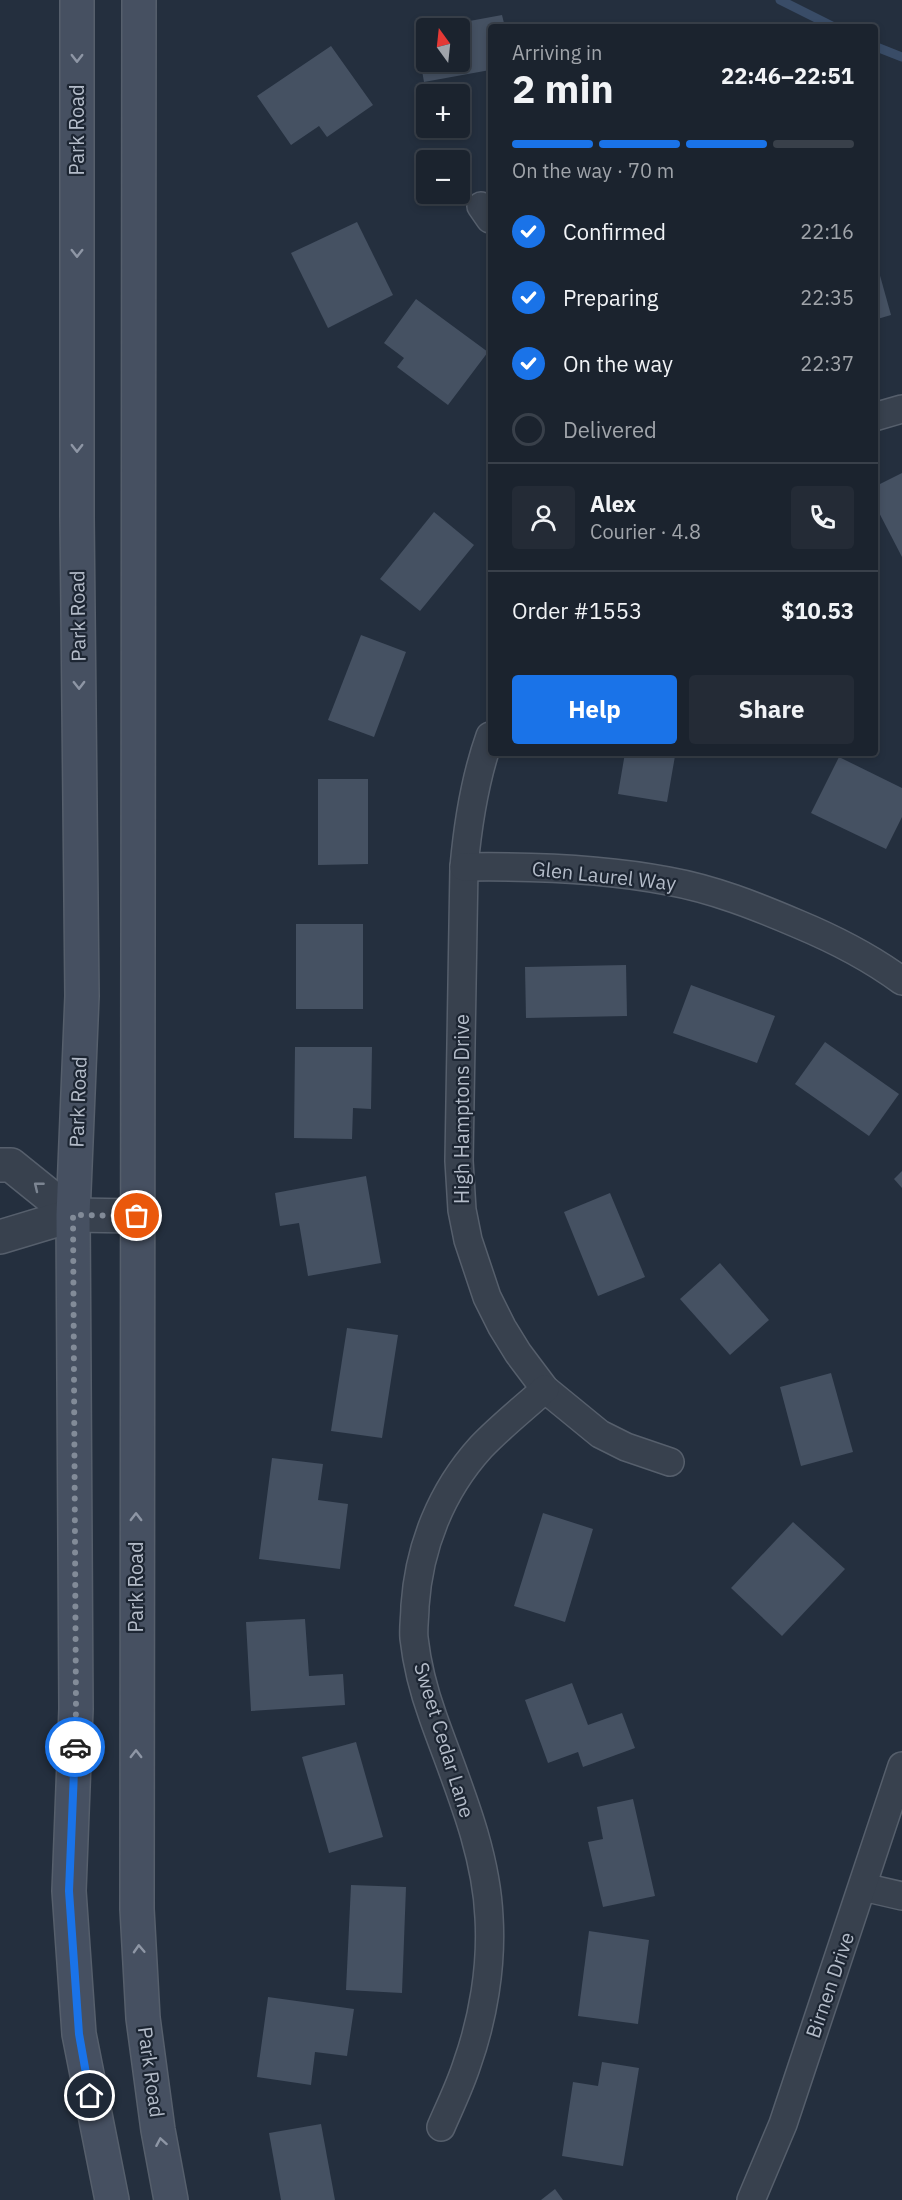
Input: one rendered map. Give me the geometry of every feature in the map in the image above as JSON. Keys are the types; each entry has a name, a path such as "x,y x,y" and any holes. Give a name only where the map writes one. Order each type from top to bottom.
{"main road":[{"name":"Park Road","path":"77,0 77,517 82,996 73,1215 76,1709 69,1891 79,2034 112,2200"},
{"name":"Park Road","path":"139,0 137,1910 143,2018 158,2130 171,2200"}],"street":[{"path":"878,416 902,409"},
{"name":"High Hamptons Drive","path":"488,742 482,758 468,823 464,867 459,1161 462,1210 468,1240 487,1297 502,1327 545,1389 600,1434 626,1447 670,1462"},
{"name":"Glen Laurel Way","path":"464,867 539,866 637,875 670,881 752,905 829,938 902,981"},
{"path":"0,1165 11,1165 73,1215"},
{"path":"0,1236 73,1215 137,1216"},
{"name":"Sweet Cedar Lane","path":"441,2127 467,2065 477,2030 488,1970 489,1917 483,1867 458,1783 420,1672 414,1636 417,1584 424,1546 438,1511 466,1466 482,1446 545,1389"},
{"name":"Birnen Drive","path":"752,2200 783,2124 902,1766"},
{"path":"863,1887 902,1896"}],"building":[{"path":"502,15 504,24 488,24 488,70 424,82 422,72 470,72 470,21"},
{"path":"331,46 373,105 327,137 319,126 291,145 257,96"},
{"path":"357,222 393,295 328,328 291,253"},
{"path":"878,272 891,315 878,319"},
{"path":"416,299 488,352 448,405 397,367 404,358 384,343"},
{"path":"902,473 902,557 878,511 878,485"},
{"path":"434,512 474,545 420,611 380,579"},
{"path":"361,635 406,652 374,737 328,720"},
{"path":"624,756 675,756 667,802 618,794"},
{"path":"839,757 902,788 902,817 886,849 811,813"},
{"path":"318,779 368,779 368,864 318,865"},
{"path":"296,924 363,924 363,1009 296,1009"},
{"path":"626,965 627,1016 526,1018 525,967"},
{"path":"691,985 775,1016 757,1063 673,1033"},
{"path":"825,1042 899,1094 869,1136 795,1084"},
{"path":"295,1047 372,1047 371,1109 353,1108 352,1139 294,1138"},
{"path":"902,1171 902,1188 894,1179"},
{"path":"366,1176 381,1263 308,1276 299,1223 280,1226 275,1193"},
{"path":"610,1193 645,1277 598,1296 564,1212"},
{"path":"720,1263 769,1320 730,1355 680,1299"},
{"path":"347,1328 398,1335 382,1438 331,1431"},
{"path":"831,1373 853,1452 801,1466 780,1387"},
{"path":"272,1458 323,1464 318,1500 348,1504 340,1569 259,1559"},
{"path":"543,1513 593,1529 565,1622 514,1606"},
{"path":"793,1522 845,1569 782,1636 731,1588"},
{"path":"305,1619 309,1676 343,1674 345,1705 251,1711 246,1622"},
{"path":"572,1683 588,1725 622,1713 635,1748 583,1767 578,1752 548,1763 525,1700"},
{"path":"356,1742 383,1837 329,1853 302,1757"},
{"path":"633,1799 655,1896 603,1907 588,1842 603,1839 597,1807"},
{"path":"351,1885 406,1887 402,1993 346,1990"},
{"path":"589,1931 649,1940 638,2024 578,2016"},
{"path":"268,1997 354,2009 347,2056 315,2052 311,2085 257,2077"},
{"path":"602,2062 639,2068 623,2166 562,2156 573,2082 598,2086"},
{"path":"321,2124 335,2200 281,2200 269,2133"},
{"path":"555,2189 563,2200 541,2200"}],"waterway":[{"path":"780,0 828,24"},
{"path":"878,48 902,57"}],"way so far":[{"path":"75,1747 73,1215 137,1216"}],"route":[{"path":"75,1747 69,1891 79,2034 90,2096"}]}
